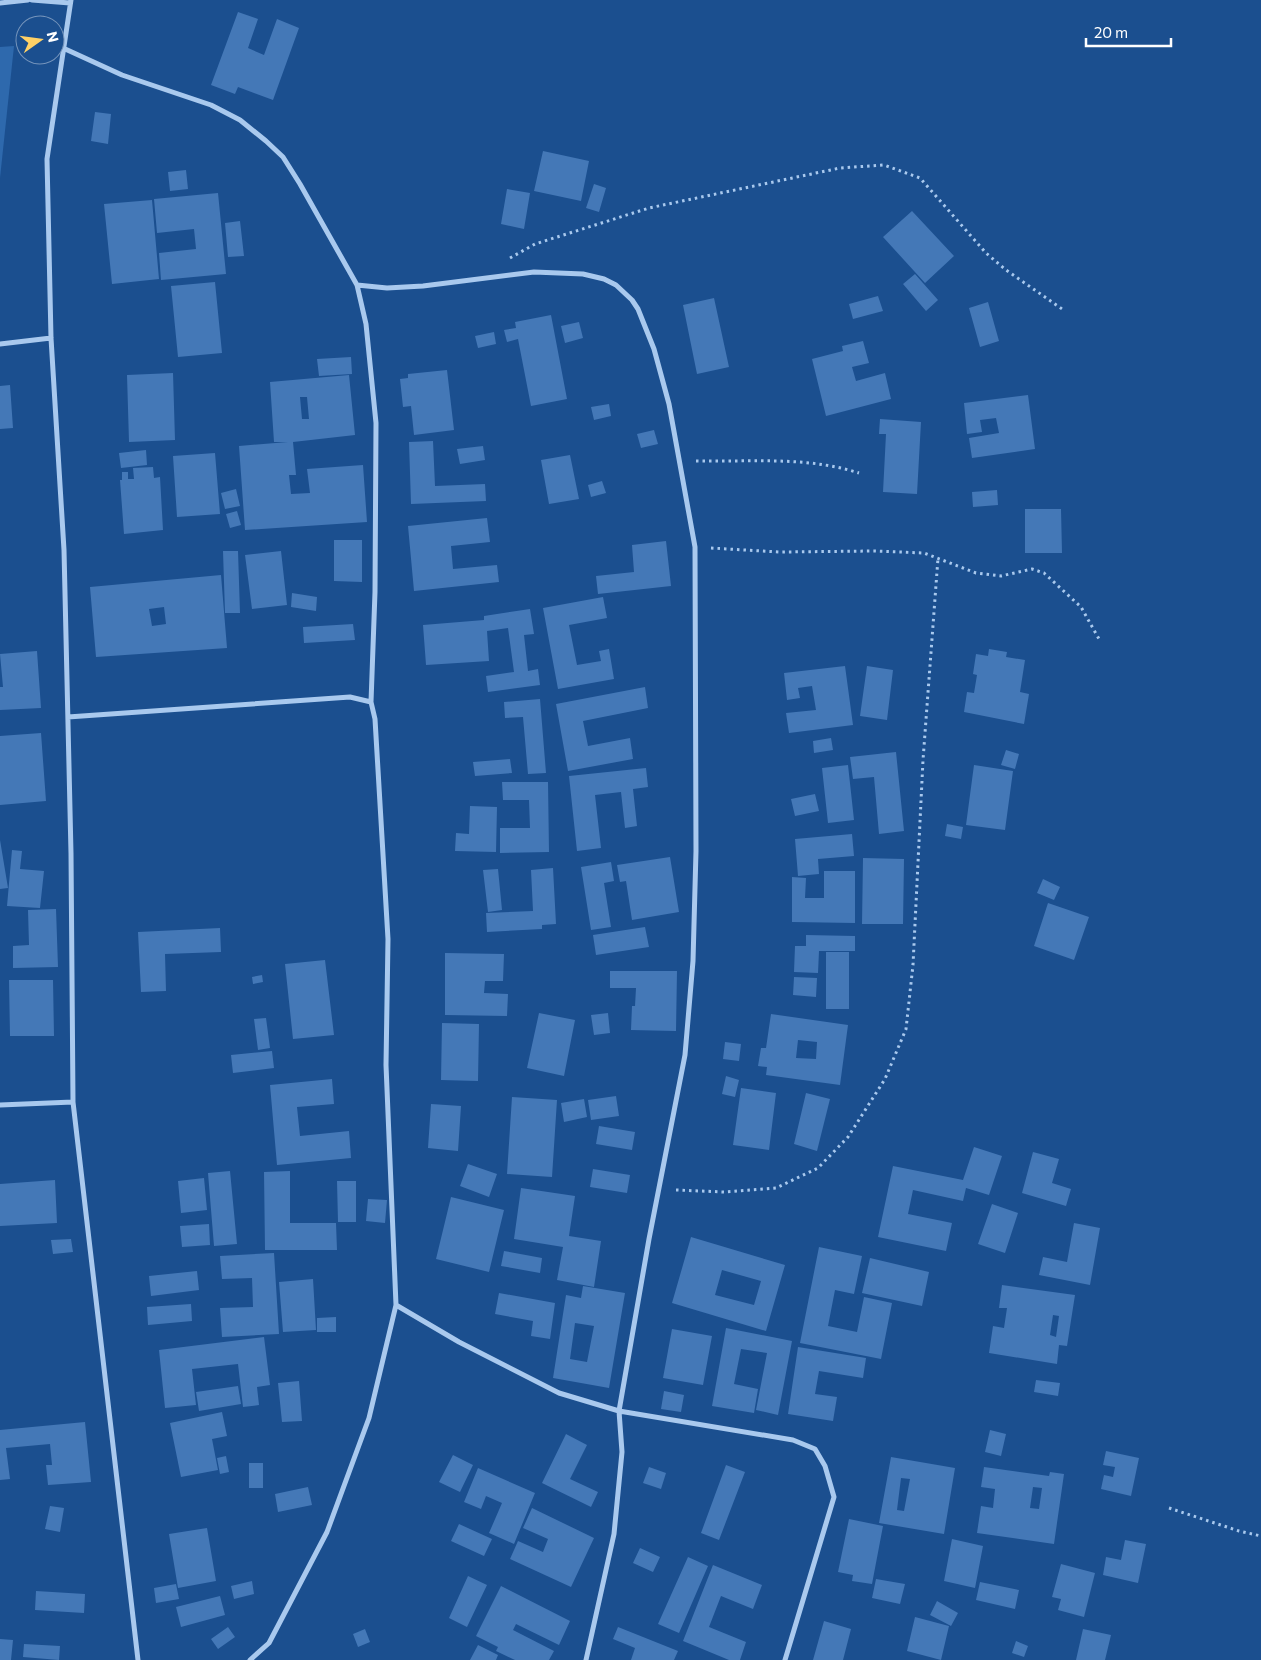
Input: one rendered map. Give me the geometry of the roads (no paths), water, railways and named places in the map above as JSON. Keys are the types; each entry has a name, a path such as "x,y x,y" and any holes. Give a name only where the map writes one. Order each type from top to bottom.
{"street":[{"path":"0,3 28,0"},
{"path":"32,0 71,1 65,36"},
{"path":"65,49 122,75 211,105 240,120 266,141 283,157 357,285 366,324 376,422 374,592 370,702 375,719 379,759 388,939 386,1065 396,1305 369,1418 327,1532 269,1643 250,1660"},
{"path":"61,65 47,159 51,338 64,550 73,1102 138,1660"},
{"path":"357,285 386,288 423,286 534,272 583,274 604,279 616,285 632,300 644,323 654,349 669,404 695,547 697,648 693,961 686,1055 649,1239 619,1410 622,1452 614,1534 586,1660"},
{"path":"0,344 51,338"},
{"path":"68,717 350,697 370,702"},
{"path":"0,1105 73,1102"},
{"path":"396,1305 459,1342 559,1393 619,1410 793,1440 815,1449 825,1466 834,1497 785,1660"}]}
